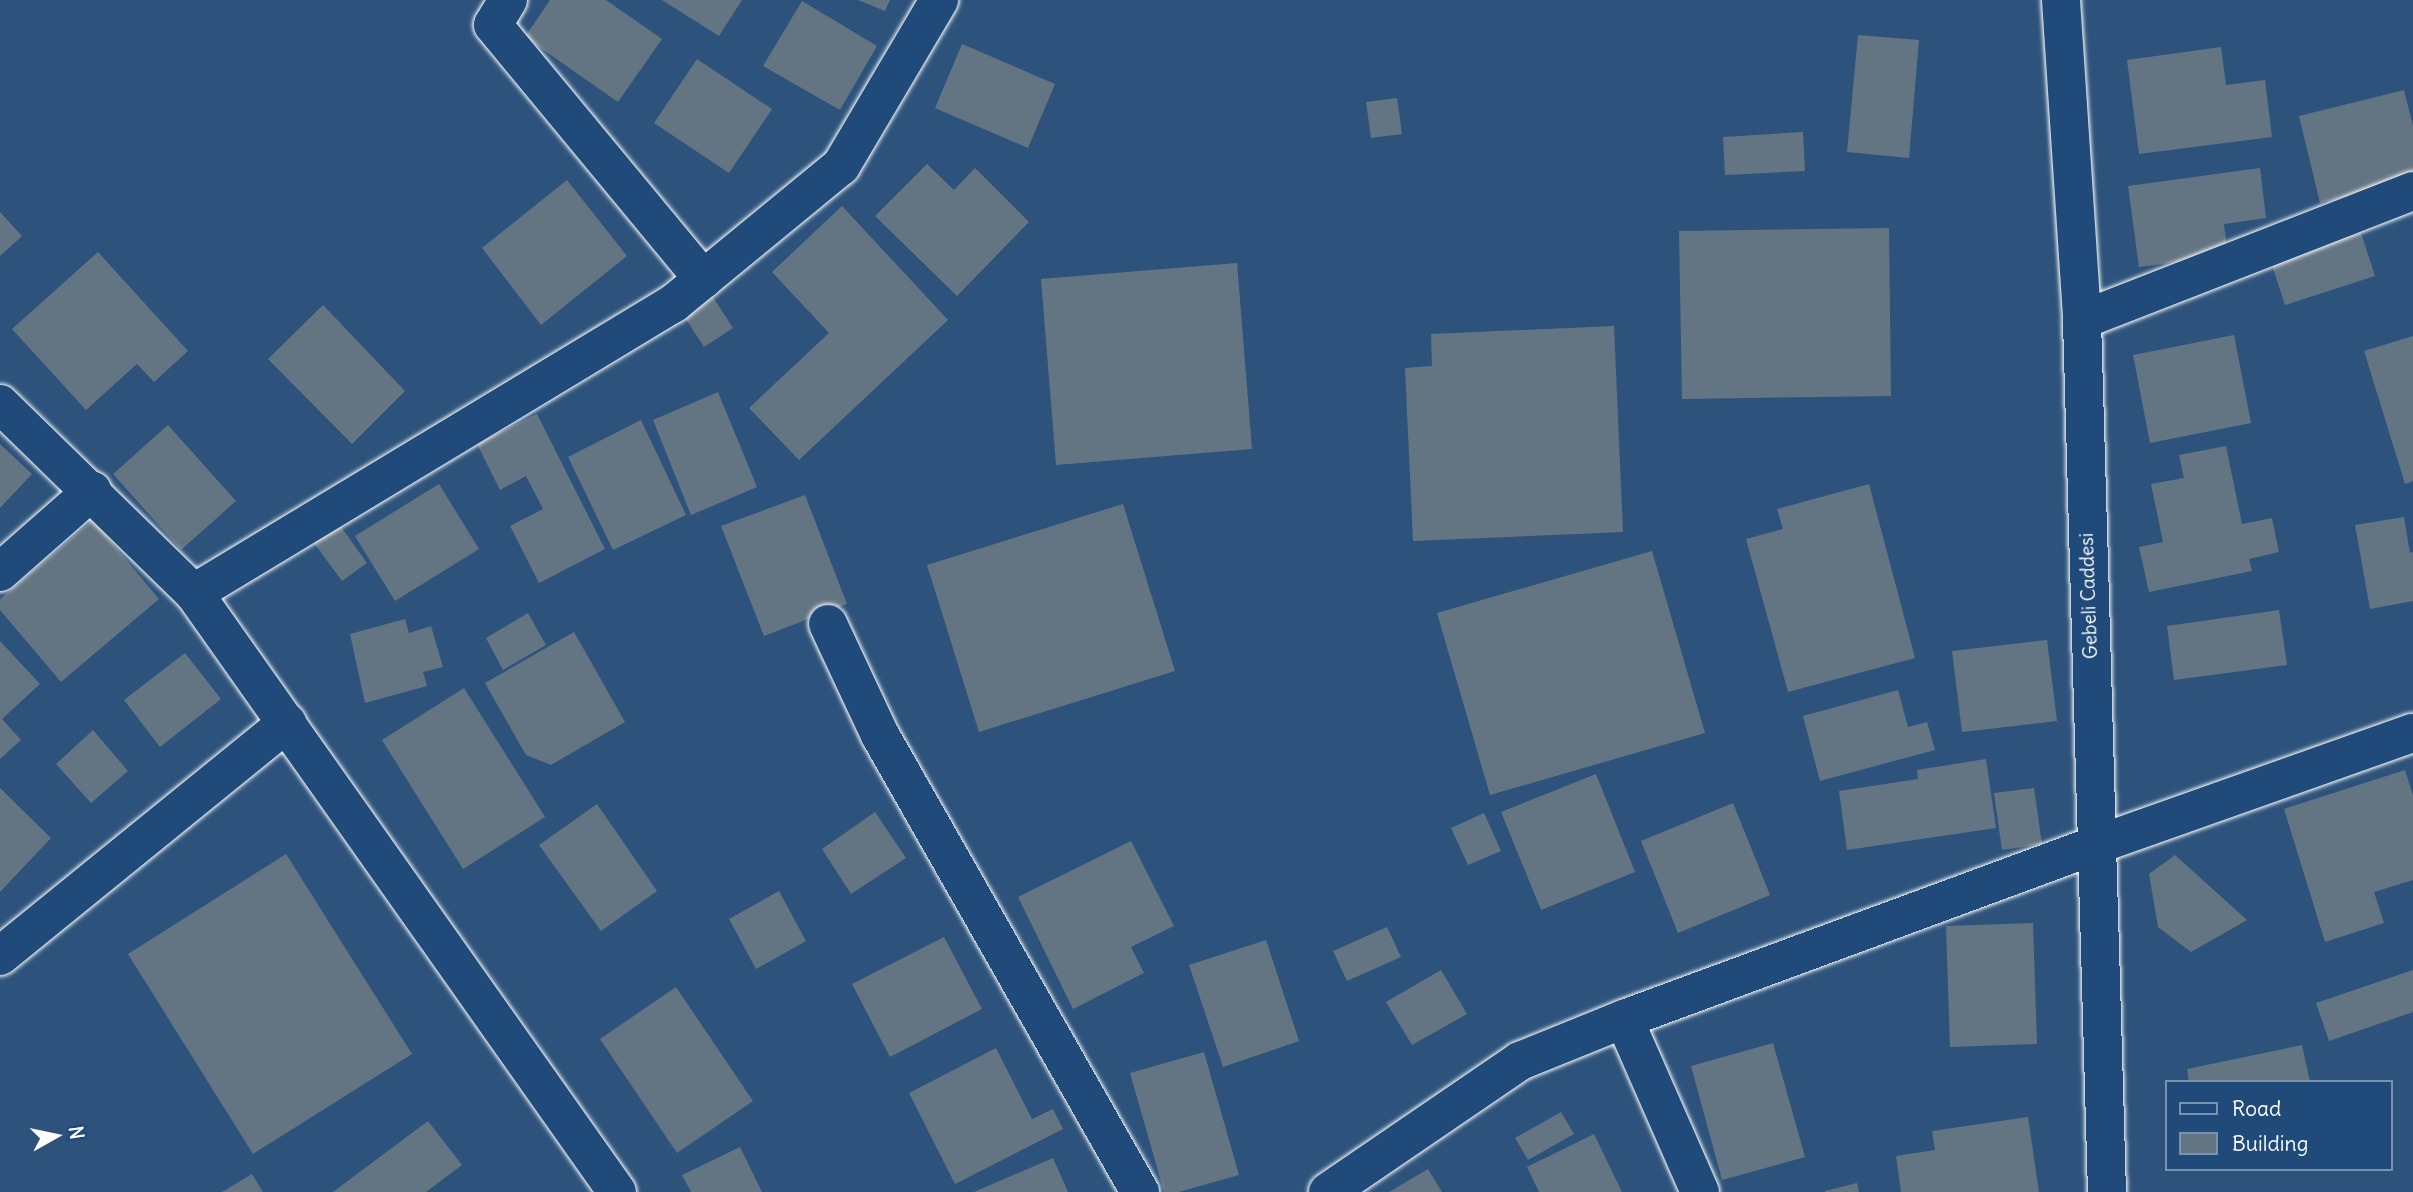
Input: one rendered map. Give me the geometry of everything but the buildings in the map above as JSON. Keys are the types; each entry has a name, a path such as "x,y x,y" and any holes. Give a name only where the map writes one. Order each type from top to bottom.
{"street":[{"path":"508,0 493,25 703,279"},
{"path":"194,593 674,303 841,166 939,0"},
{"name":"Gebeli Caddesi","path":"2061,0 2081,320 2107,1192"},
{"path":"2081,320 2413,191"},
{"path":"0,404 194,593 617,1192"},
{"path":"0,572 92,491"},
{"path":"828,624 880,735 1140,1192"},
{"path":"0,956 287,723"},
{"path":"1328,1192 1520,1061 1624,1019 2096,845 2413,733"},
{"path":"1624,1019 1700,1192"}]}
